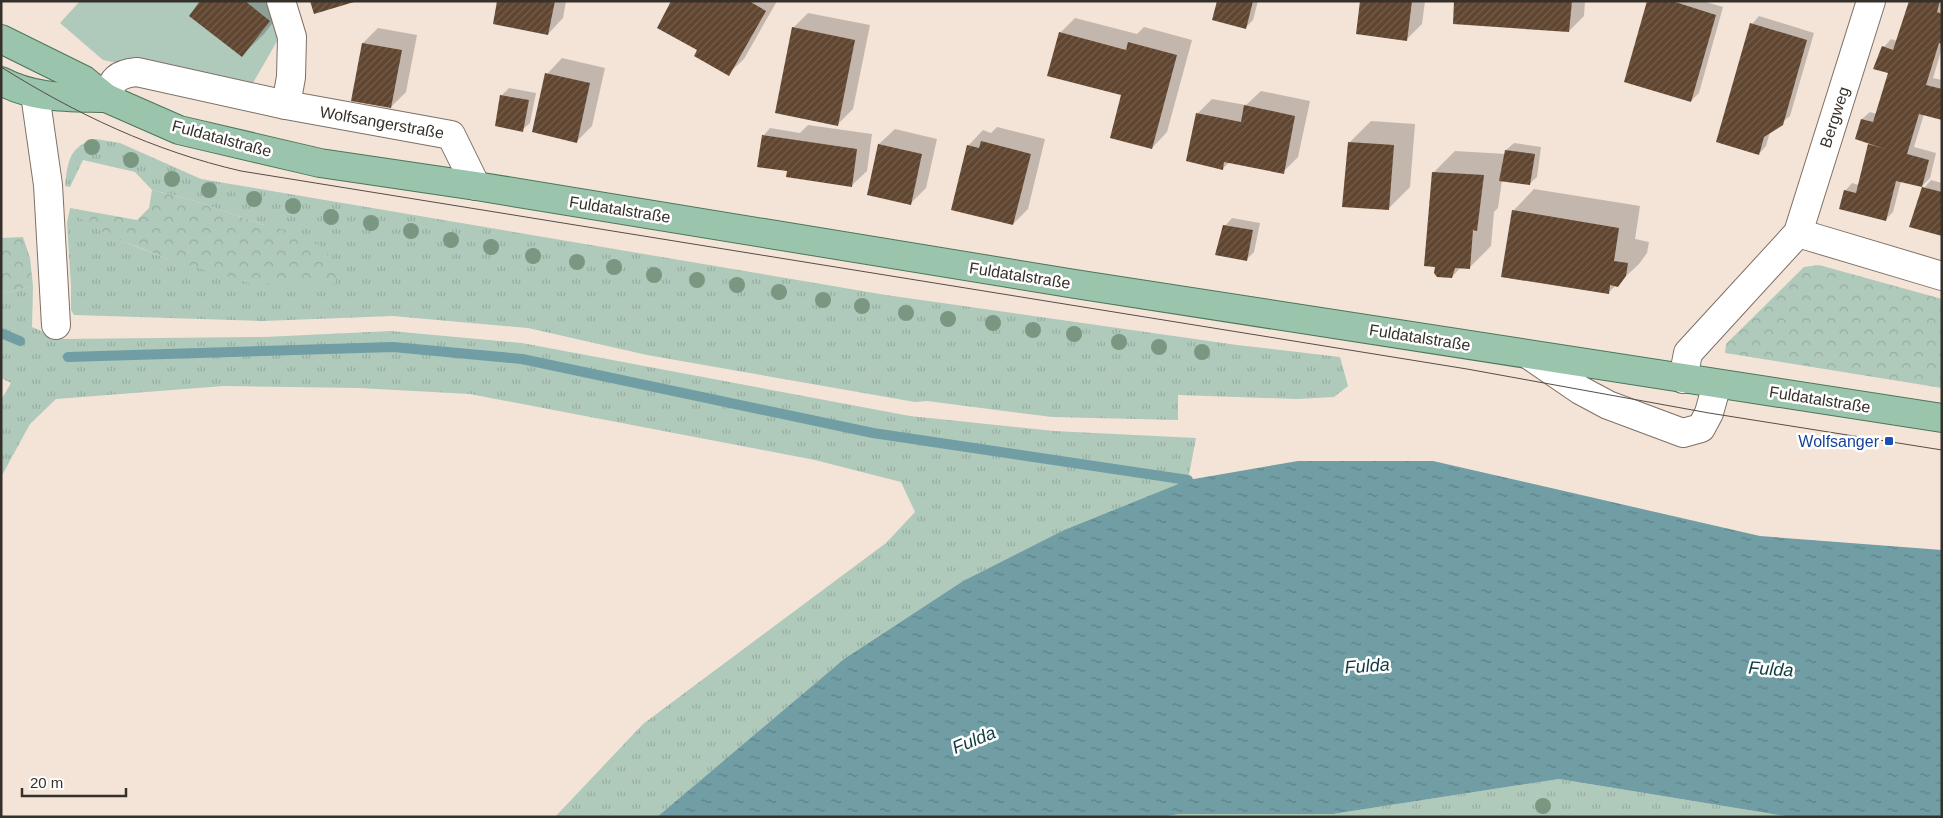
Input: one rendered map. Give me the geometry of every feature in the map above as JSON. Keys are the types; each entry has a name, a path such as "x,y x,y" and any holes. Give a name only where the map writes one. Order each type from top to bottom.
{"main road":[{"name":"Fuldatalstraße","path":"1,39 84,80 106,98 179,130 320,163 476,186 1075,284 1942,418"},
{"name":"Fuldatalstraße","path":"1,81 35,94 54,97 106,98"}],"street":[{"path":"281,1 292,37 290,77 286,105"},
{"name":"Bergweg","path":"1683,379 1688,353 1798,233 1871,1"},
{"name":"Wolfsangerstraße","path":"106,98 111,83 122,74 137,72 286,105 451,135 476,186"},
{"path":"35,94 48,185 56,325"},
{"path":"1798,233 1942,276"},
{"path":"1528,355 1580,390 1608,405 1683,434 1701,428 1709,413 1717,384"}],"green space":[{"path":"80,1 268,1 280,36 253,83 236,87 103,60 60,23"},
{"path":"96,139 120,143 201,179 886,295 1237,345 1340,357 1348,386 1334,397 1297,399 1178,395 1178,420 1052,417 927,401 915,402 647,355 528,328 393,316 263,321 74,315 71,310 67,223 70,208 104,232 168,259 264,225 189,199 152,190 135,172 83,160 70,187 65,186 67,169 75,150 87,142"},
{"path":"152,190 189,199 264,225 310,236 336,262 336,283 256,285 168,259 110,236 82,220 70,208 137,220 149,208"},
{"path":"23,237 30,258 33,286 7,293 1,291 1,238"},
{"path":"1819,265 1942,299 1942,388 1725,353 1726,344 1804,267"},
{"path":"33,286 32,327 60,339 264,337 391,331 522,343 910,416 1054,431 1196,438 1188,480 1064,530 963,581 844,659 657,817 555,817 643,724 886,543 915,512 901,482 815,460 470,394 358,388 224,386 56,399 30,424 1,477 1,400 11,383 1,378 1,291 7,293"},
{"path":"1559,779 1791,817 1161,817 1180,814 1333,814"}],"water":[{"name":"Fulda","path":"1298,461 1433,461 1760,536 1942,550 1942,817 1791,817 1559,779 1333,814 1180,814 1161,817 657,817 844,659 963,581 1064,530 1188,480"}],"building":[{"path":"200,1 245,1 270,21 242,57 189,16"},
{"path":"310,1 354,1 354,2 314,14"},
{"path":"497,1 555,1 548,35 493,24"},
{"path":"671,1 749,1 766,11 729,76 694,56 697,50 657,28"},
{"path":"1217,1 1253,1 1246,29 1212,20"},
{"path":"1360,1 1412,1 1407,41 1356,34"},
{"path":"1454,1 1572,1 1569,32 1453,24"},
{"path":"1647,1 1672,1 1716,15 1691,102 1624,82"},
{"path":"1909,1 1940,1 1937,12 1942,14 1942,44 1939,43 1926,85 1942,89 1942,120 1919,114 1907,154 1929,160 1922,187 1896,181 1886,221 1839,209 1844,190 1856,193 1868,144 1885,149 1855,139 1861,119 1873,122 1888,73 1873,69 1882,46 1893,50"},
{"path":"1750,23 1807,40 1783,125 1764,137 1759,155 1716,142"},
{"path":"792,27 855,40 838,126 775,113"},
{"path":"1059,32 1126,50 1128,42 1177,55 1152,149 1110,138 1121,95 1047,76"},
{"path":"362,43 402,50 391,108 351,101"},
{"path":"545,73 590,83 577,143 532,132"},
{"path":"500,95 529,100 523,132 495,126"},
{"path":"1244,105 1295,116 1284,174 1224,162 1223,170 1186,161 1196,113 1241,122"},
{"path":"762,135 857,149 852,187 786,177 787,171 757,167"},
{"path":"981,141 1031,154 1013,225 951,210 967,145 979,148"},
{"path":"1348,142 1394,145 1389,210 1342,207"},
{"path":"878,144 922,154 911,205 867,195"},
{"path":"1505,150 1535,154 1530,185 1499,181"},
{"path":"1432,172 1484,175 1477,231 1473,230 1470,269 1455,268 1452,278 1437,277 1434,273 1435,267 1424,266"},
{"path":"1922,187 1942,192 1942,236 1909,227"},
{"path":"1512,210 1619,228 1614,261 1628,263 1626,276 1618,287 1610,285 1609,294 1501,277"},
{"path":"1223,225 1253,230 1247,261 1215,255"}],"waterway":[{"path":"1,333 20,341"},
{"path":"68,357 393,347 522,359 873,433 1188,480"}],"tram line":[{"path":"1,67 58,100 116,129 177,153 241,171 1467,369 1709,413 1942,450"}],"place":[{"name":"Wolfsanger","path":"1889,441"}]}
